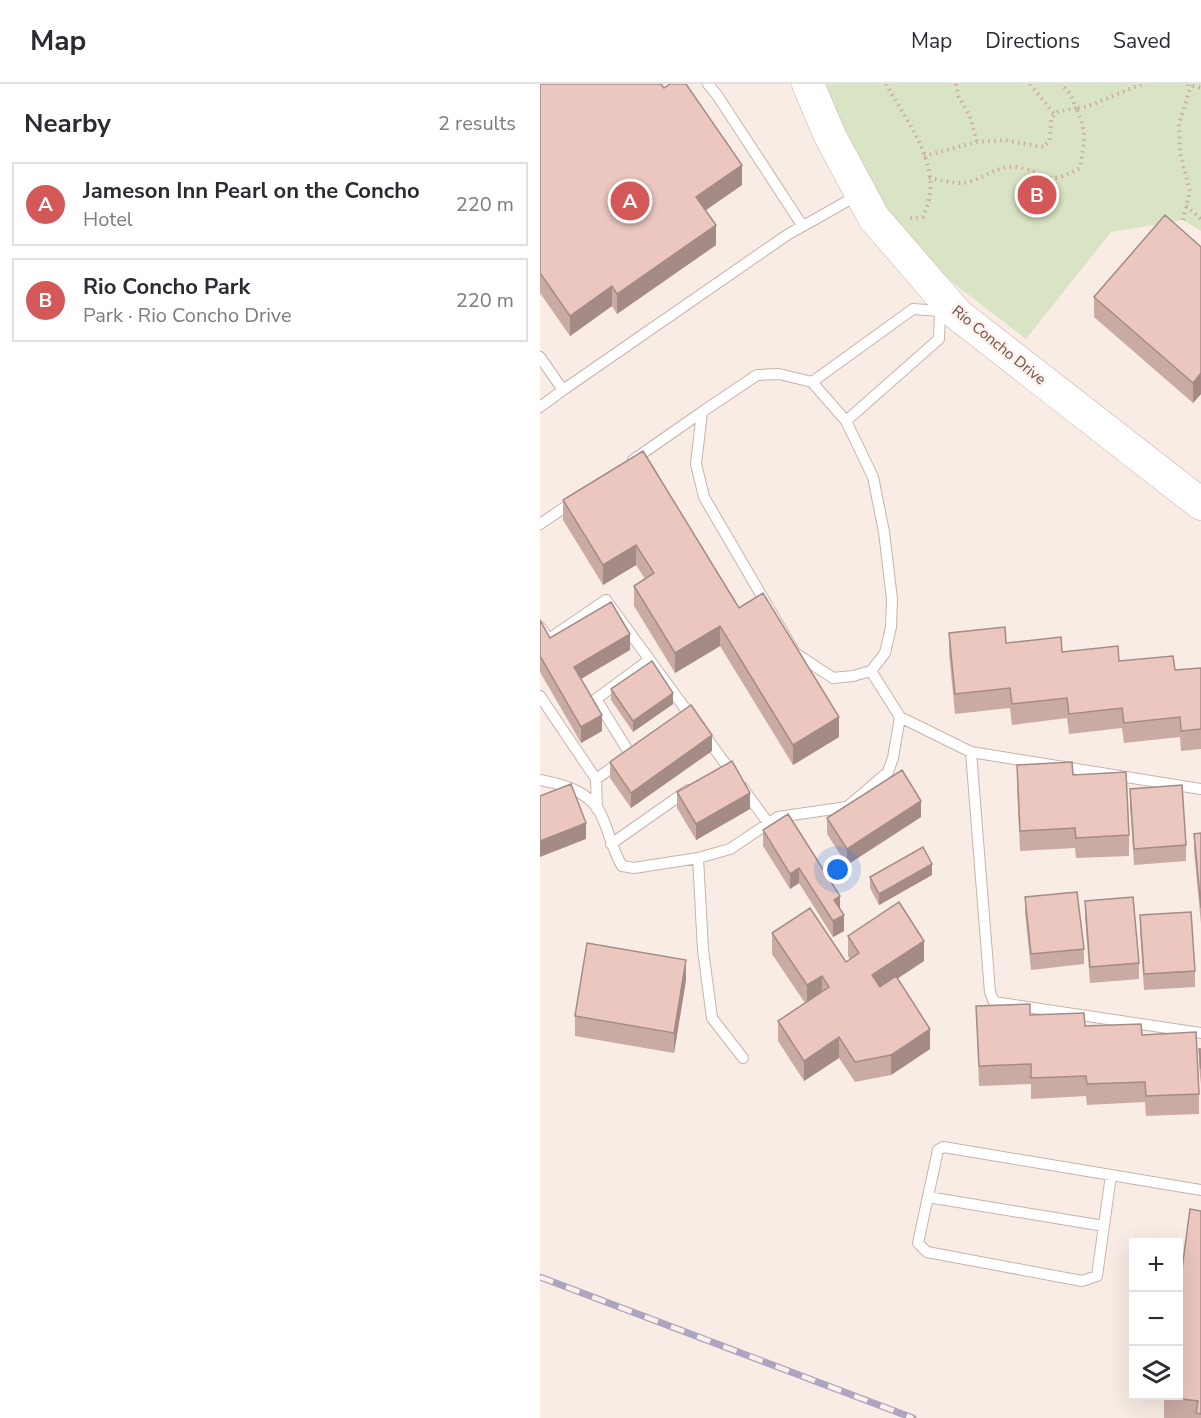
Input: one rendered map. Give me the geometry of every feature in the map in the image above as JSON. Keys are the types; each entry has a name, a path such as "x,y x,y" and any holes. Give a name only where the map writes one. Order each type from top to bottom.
{"street":[{"name":"Rio Concho Drive","path":"808,84 830,136 874,218 944,308 957,314 1201,504"}],"lane":[{"path":"708,84 717,94 802,225"},
{"path":"540,407 802,225 861,194"},
{"path":"812,382 913,309 944,308 939,339 846,421"},
{"path":"540,357 563,390"},
{"path":"627,464 702,412 757,375 779,374 812,382 846,421 873,477 884,531 892,599 891,627 885,653 871,671 833,678 795,653 704,497 696,464 702,412"},
{"path":"540,524 580,497"},
{"path":"540,627 549,639 606,600 688,712 721,767 769,824"},
{"path":"630,754 596,699 649,660"},
{"path":"871,671 900,717 971,752 1201,789"},
{"path":"540,696 596,779 597,809 622,866 634,868 699,858 730,849 778,817 847,807 888,771 893,758 900,717"},
{"path":"678,719 688,712"},
{"path":"596,779 640,747"},
{"path":"971,752 990,992 994,1002 1201,1033"},
{"path":"540,780 579,792 597,809"},
{"path":"611,844 697,784"},
{"path":"699,858 703,950 712,1018 743,1058"},
{"path":"1110,1175 1097,1276 1082,1281 927,1252 918,1243 938,1150 943,1147 1201,1190"},
{"path":"928,1197 1104,1226"}],"path":[{"path":"886,84 915,132 929,178 930,199 923,217 910,219 900,212"},
{"path":"956,84 959,97 970,116 977,142"},
{"path":"1030,84 1055,115"},
{"path":"929,178 963,183 995,169 1013,166 1030,170 1050,180 1066,176 1080,168 1086,140 1084,125 1071,95 1062,84"},
{"path":"924,156 977,142 1004,140 1044,147 1050,140 1051,118 1058,112 1086,107 1142,84"},
{"path":"1183,220 1190,191 1180,153 1179,124 1189,85 1201,88"},
{"path":"1186,206 1201,219"}],"green space":[{"path":"813,84 1201,84 1201,231 1183,220 1111,232 1026,339 957,286 922,255 894,222"}],"building":[{"path":"540,84 661,84 664,88 670,84 686,84 742,165 696,197 716,225 617,294 612,286 570,316 540,273"},
{"path":"1165,215 1201,247 1201,373 1193,383 1094,297"},
{"path":"643,451 739,608 763,593 839,717 793,745 720,626 675,653 634,586 654,573 636,545 603,565 563,500"},
{"path":"611,602 630,634 574,667 602,715 581,727 540,656 540,620 550,638"},
{"path":"1005,627 1006,643 1061,637 1062,652 1118,646 1119,661 1173,656 1175,670 1201,668 1201,729 1181,731 1180,717 1124,723 1122,708 1069,714 1067,698 1012,704 1010,688 955,694 949,633"},
{"path":"652,661 673,693 633,721 611,689"},
{"path":"691,705 712,735 631,793 610,762"},
{"path":"732,761 750,793 696,824 677,792"},
{"path":"1072,762 1073,775 1126,772 1129,835 1076,838 1075,828 1020,831 1017,765"},
{"path":"902,770 921,801 847,849 827,818"},
{"path":"571,784 586,823 540,841 540,796"},
{"path":"1182,785 1186,845 1134,849 1130,789"},
{"path":"788,814 840,896 834,900 844,915 833,921 799,868 790,874 763,830"},
{"path":"1201,833 1201,908 1194,834"},
{"path":"923,847 932,864 879,894 870,877"},
{"path":"1077,892 1084,949 1031,954 1025,897"},
{"path":"1133,897 1139,963 1090,967 1085,901"},
{"path":"899,902 924,941 872,975 880,987 896,976 930,1029 891,1055 855,1062 839,1037 804,1061 778,1021 829,987 822,976 807,985 772,933 810,908 846,962 859,953 848,936"},
{"path":"1191,912 1195,971 1144,974 1140,915"},
{"path":"587,943 686,960 674,1033 575,1016"},
{"path":"1030,1004 1030,1015 1084,1013 1085,1026 1141,1024 1142,1035 1196,1032 1199,1094 1146,1096 1145,1082 1087,1084 1086,1076 1031,1078 1031,1064 979,1066 976,1006"},
{"path":"1190,1209 1201,1211 1201,1414 1196,1413 1198,1401 1183,1399 1183,1262"}],"railway":[{"path":"540,1277 913,1418"}],"place":[{"name":"Rio Concho Park","path":"1037,195"},
{"name":"Jameson Inn Pearl on the Concho","path":"630,201"}]}
